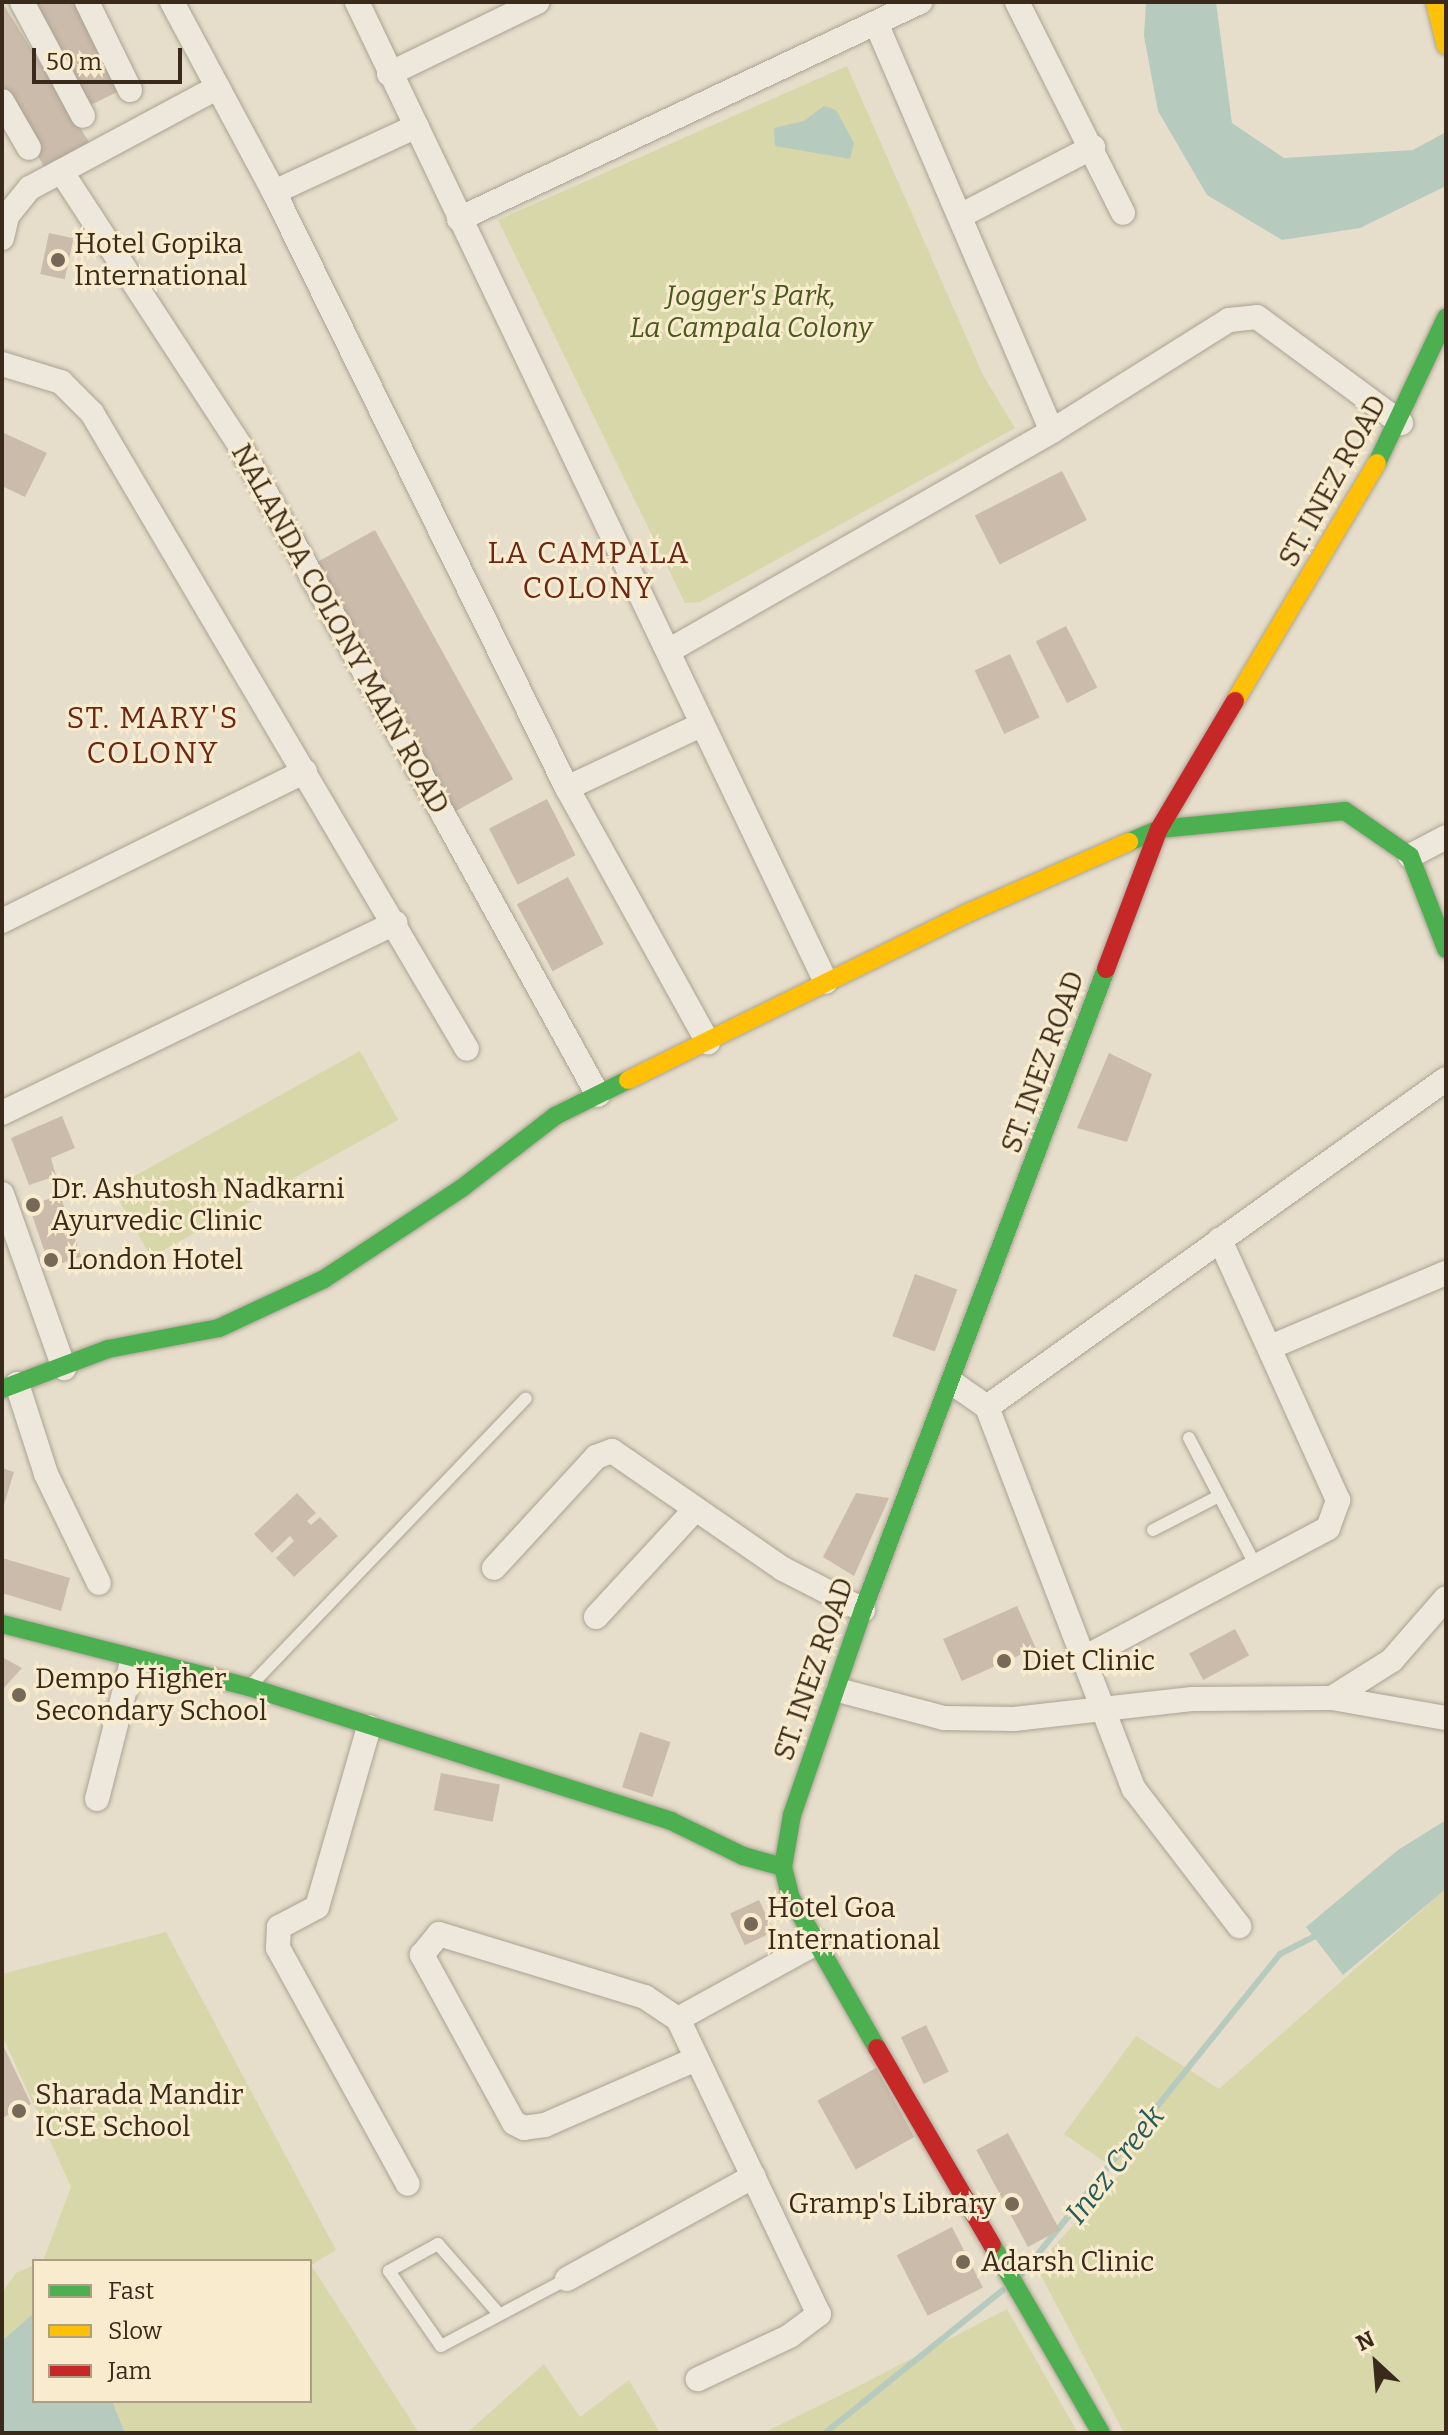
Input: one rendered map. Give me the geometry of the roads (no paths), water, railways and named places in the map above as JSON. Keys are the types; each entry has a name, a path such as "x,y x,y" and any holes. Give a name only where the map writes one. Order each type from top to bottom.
{"main road":[{"path":"1435,2 1446,46"},
{"name":"ST. INEZ ROAD","path":"783,1867 792,1815 838,1690 863,1610 954,1384 1159,829 1401,423 1446,318"},
{"path":"10,1386 108,1349 219,1328 324,1279 462,1188 555,1116 826,982 1159,829 1345,811 1410,856 1446,949"},
{"path":"2,1624 132,1662 249,1687 671,1821 743,1856 783,1867 791,1898 816,1943 1101,2433"}],"street":[{"path":"22,2 83,116"},
{"path":"87,2 130,90"},
{"path":"172,2 274,192 567,788 708,1042"},
{"path":"357,2 459,219 670,650 701,725 826,982"},
{"path":"459,219 920,2"},
{"path":"1017,2 1093,147 1123,213"},
{"path":"389,74 527,4"},
{"path":"876,23 1052,431"},
{"path":"2,238 19,197 218,87"},
{"path":"2,101 29,148"},
{"path":"274,192 417,126"},
{"path":"960,216 1093,147"},
{"name":"NALANDA COLONY MAIN ROAD","path":"63,174 240,446 598,1095"},
{"path":"670,650 1052,431 1229,320 1257,317 1401,423"},
{"path":"2,364 61,382 92,413 467,1049"},
{"path":"567,788 701,725"},
{"path":"2,921 305,771"},
{"path":"1410,856 1446,837"},
{"path":"2,1113 395,923"},
{"path":"987,1407 1446,1079"},
{"path":"2,1194 64,1368"},
{"path":"1080,1660 1328,1528 1338,1500 1273,1346 1220,1240"},
{"path":"1273,1346 1446,1273"},
{"path":"954,1384 987,1407 1100,1712 1134,1789 1239,1926"},
{"path":"10,1386 46,1474 99,1583"},
{"path":"494,1568 604,1453 612,1451 693,1512 863,1610"},
{"path":"596,1617 693,1512"},
{"path":"1332,1698 1392,1660 1446,1598"},
{"path":"97,1799 132,1662"},
{"path":"838,1690 944,1718 1100,1712 1192,1699 1332,1698 1446,1718"},
{"path":"369,1727 317,1907 279,1927 278,1948 408,2184"},
{"path":"696,2059 545,2125 524,2128 514,2123 422,1955 439,1934 645,1997 678,2019 819,2314 790,2336 698,2379"},
{"path":"678,2019 816,1943"},
{"path":"567,2279 754,2176"}],"lane":[{"path":"249,1687 526,1398"},
{"path":"1189,1438 1256,1566"},
{"path":"1153,1530 1219,1496"},
{"path":"499,2314 438,2244 389,2271 441,2346 567,2279"}],"waterway":[{"name":"Inez Creek","path":"1021,2275 1280,1954 1319,1934"},
{"name":"Inez Creek","path":"825,2433 1003,2290"}],"place":[{"name":"Hotel Gopika International","path":"58,260"},
{"name":"Dr. Ashutosh Nadkarni Ayurvedic Clinic","path":"33,1205"},
{"name":"London Hotel","path":"51,1260"},
{"name":"Diet Clinic","path":"1004,1661"},
{"name":"Dempo Higher Secondary School","path":"19,1695"},
{"name":"Hotel Goa International","path":"751,1924"},
{"name":"Sharada Mandir ICSE School","path":"19,2111"},
{"name":"Gramp's Library","path":"1012,2204"},
{"name":"Adarsh Clinic","path":"963,2262"}],"district":[{"name":"LA CAMPALA COLONY","path":"589,570"},
{"name":"ST. MARY'S COLONY","path":"153,735"}],"park label":[{"name":"Jogger's Park, La Campala Colony","path":"751,312"}]}
